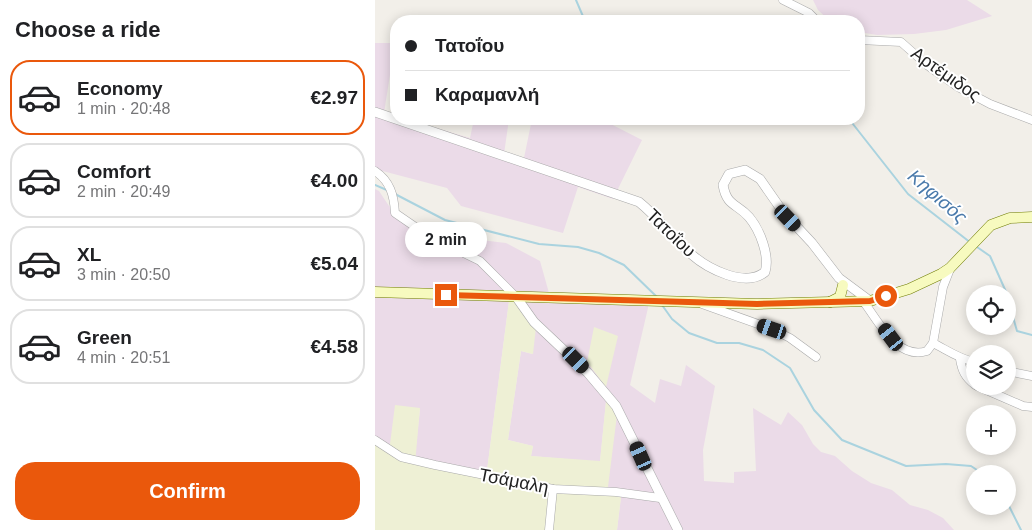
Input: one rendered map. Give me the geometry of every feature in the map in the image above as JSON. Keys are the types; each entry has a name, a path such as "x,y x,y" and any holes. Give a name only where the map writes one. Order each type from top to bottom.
{"main road":[{"path":"375,292 698,303 864,301 909,289 951,268 981,234 1003,220 1032,217"},
{"path":"829,302 840,297 843,285"}],"street":[{"path":"783,0 811,15"},
{"name":"Αρτέμιδος","path":"865,40 901,42 927,65 958,87 990,104 1032,120"},
{"name":"Τατοΐου","path":"375,112 390,117"},
{"name":"Τατοΐου","path":"413,125 639,202 659,218 699,260 726,274 748,280 755,279 765,272 767,258 765,249 750,218 728,201 723,185 729,174 745,170 760,179 783,212 846,285 864,301"},
{"path":"375,171 386,178 394,199 395,213 427,235 480,261 517,298 534,322 588,373 616,406 660,498 678,530"},
{"path":"864,301 897,345 905,350 921,353 927,351 933,343 943,287 951,268"},
{"name":"Τατοΐου","path":"836,273 843,285 864,301"},
{"path":"698,303 772,329 789,338 816,357"},
{"path":"933,343 952,352 960,359 966,360"},
{"path":"960,359 961,370 966,378"},
{"path":"1016,373 1032,376"},
{"path":"998,395 1023,406 1032,407"},
{"name":"Τσάμαλη","path":"375,440 395,454 408,459 553,489 616,492 660,498"},
{"path":"549,530 553,489"}],"shaded area":[{"path":"813,0 967,0 992,16 946,30 914,34 877,35 865,33 865,15 823,15 818,10"},
{"path":"375,43 390,43 390,75 384,113 390,115 390,125 425,125 470,138 473,125 508,125 504,154 524,158 531,125 613,125 642,140 613,199 578,187 563,233 461,206 447,188 375,169"},
{"path":"375,189 379,191 389,206 431,233 456,244 464,238 506,243 540,261 549,293 648,297 648,308 630,385 655,403 660,379 681,386 686,365 715,386 703,450 704,481 734,483 734,472 756,471 753,408 781,425 788,412 802,425 813,444 821,452 835,456 852,471 871,483 892,490 910,505 928,510 943,518 954,530 617,530 621,497 607,495 606,402 600,462 531,456 533,446 508,440 521,351 532,354 509,301 486,478 414,464 420,409 389,453 375,445"}],"green space":[{"path":"509,301 516,302 536,327 533,354 521,351 508,440 533,446 531,456 600,461 606,401 617,415 607,495 621,497 617,530 375,530 375,445 389,452 395,405 420,408 415,464 486,478"},
{"path":"594,327 618,336 606,387 587,362"}],"waterway":[{"name":"Κηφισός","path":"576,0 582,15"},
{"name":"Κηφισός","path":"854,125 908,194 971,243"},
{"path":"375,185 389,191"},
{"path":"395,194 445,220 539,244 578,247 599,253 624,265 657,297"},
{"name":"Κηφισός","path":"977,247 990,256 1003,285"},
{"path":"662,305 672,319 689,333 717,343 739,343 763,350 790,368 814,410 842,440 906,466 946,464 966,466"},
{"name":"Κηφισός","path":"1016,328 1017,331 1032,335"},
{"path":"1014,515 1021,530"}],"route":[{"path":"446,295 757,304 870,301 886,296"}]}
